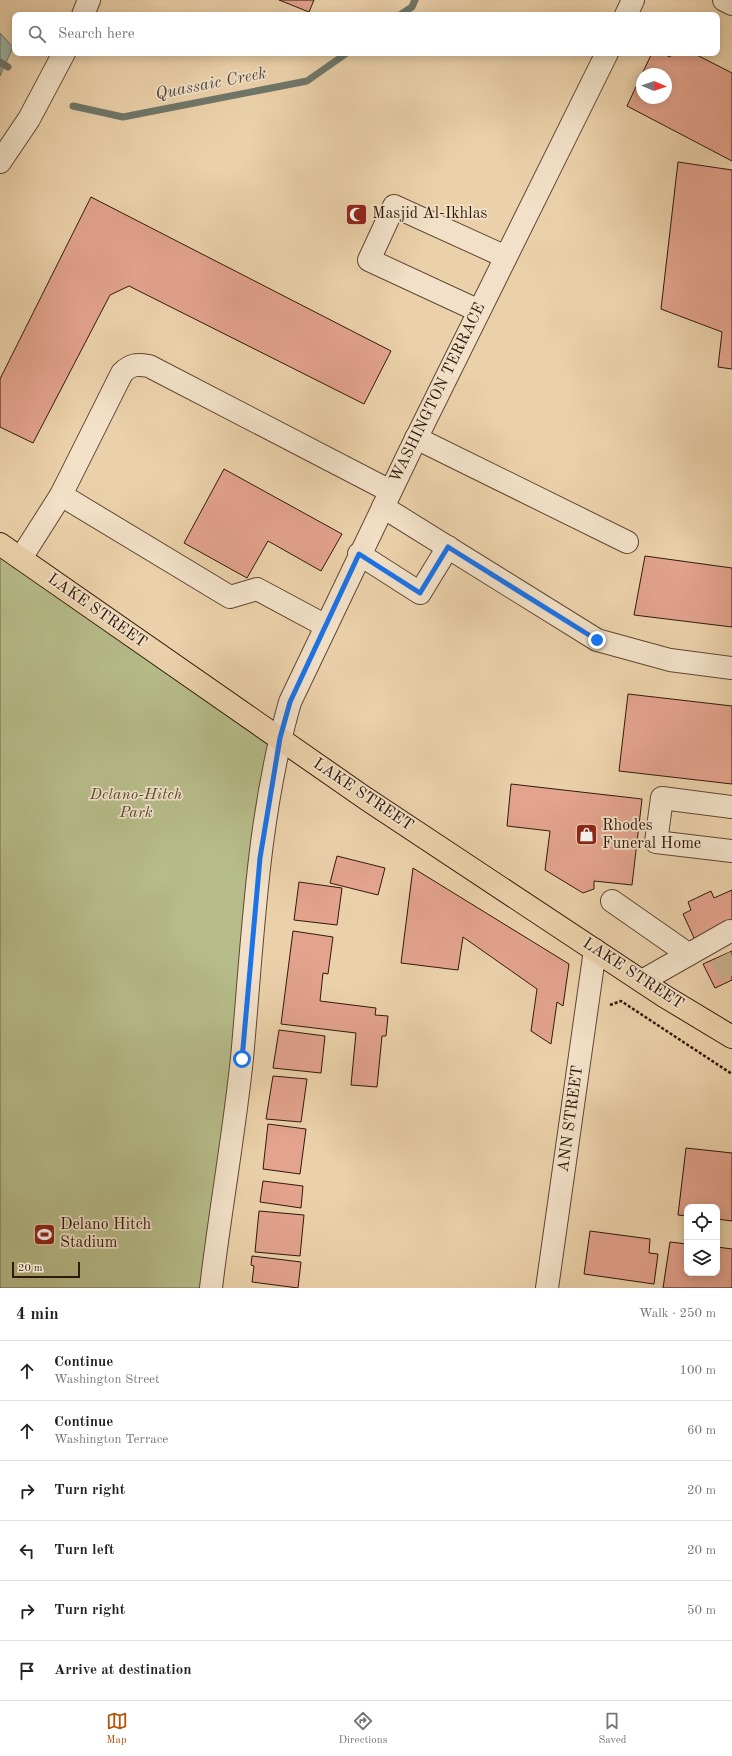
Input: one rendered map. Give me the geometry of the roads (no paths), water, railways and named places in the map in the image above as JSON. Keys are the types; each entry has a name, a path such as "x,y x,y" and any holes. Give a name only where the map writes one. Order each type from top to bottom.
{"main road":[{"name":"LAKE STREET","path":"0,544 365,798 642,981 732,1037"}],"street":[{"path":"84,12 89,0"},
{"path":"627,12 633,0"},
{"path":"724,0 732,4"},
{"path":"0,162 29,119 62,56"},
{"name":"WASHINGTON TERRACE","path":"211,1288 242,1059 260,858 280,738 290,702 359,554 606,56"},
{"path":"479,311 370,260 394,206 506,258"},
{"path":"21,558 61,495 122,373 130,365 139,364 149,366 387,499 448,547 597,640 670,660 732,668"},
{"path":"416,438 627,542"},
{"path":"61,495 230,597 257,589 326,626"},
{"path":"359,554 420,593 448,547"},
{"path":"732,807 662,798 656,842 732,850"},
{"path":"612,901 688,954"},
{"path":"642,981 688,954 720,943"},
{"name":"ANN STREET","path":"547,1288 595,950"}],"waterway":[{"name":"Quassaic Creek","path":"404,12 412,7 415,0"},
{"name":"Quassaic Creek","path":"73,106 123,117 307,81 343,56"},
{"name":"Quassaic Creek","path":"0,62 8,67"}],"tunnel":[{"path":"720,957 732,980"}],"place":[{"name":"Masjid Al-Ikhlas","path":"357,214"},
{"name":"Rhodes Funeral Home","path":"586,835"},
{"name":"Delano Hitch Stadium","path":"45,1234"}],"park label":[{"name":"Delano-Hitch Park","path":"136,804"}]}
